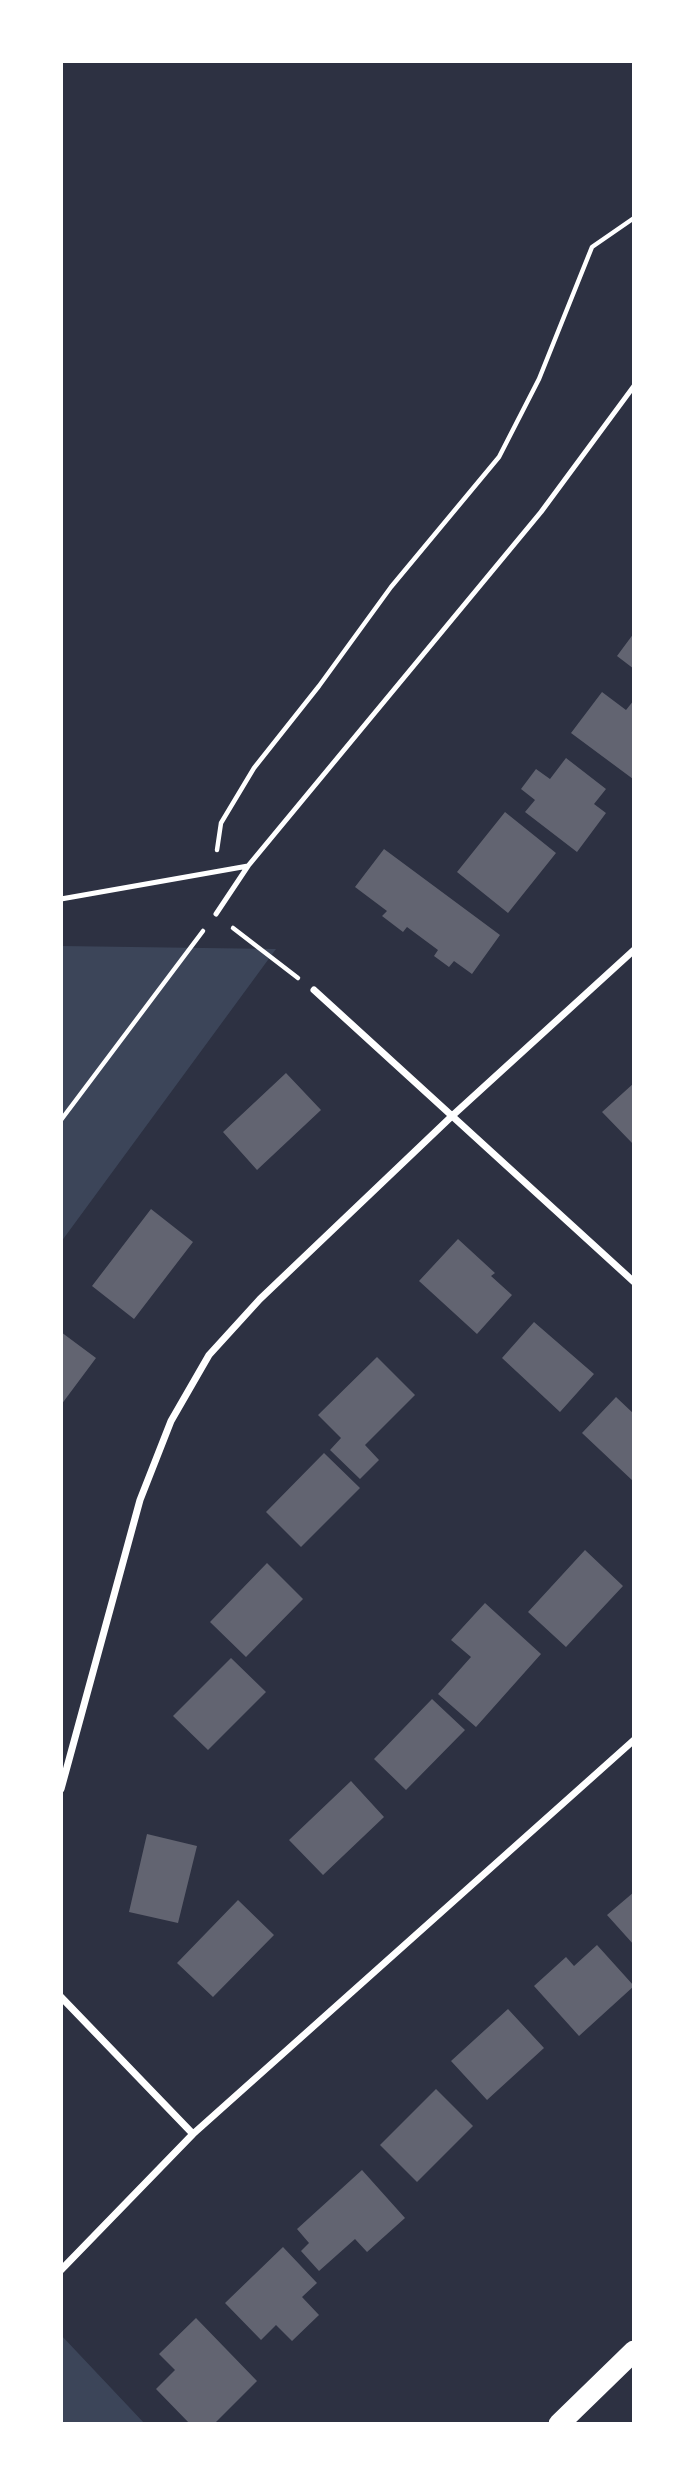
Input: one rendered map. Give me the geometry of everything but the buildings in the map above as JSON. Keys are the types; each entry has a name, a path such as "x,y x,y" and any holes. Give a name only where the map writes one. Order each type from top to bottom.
{"highway":[{"path":"559,2424 634,2351"}],"street":[{"path":"61,1789 139,1500 171,1421 209,1355 260,1299 452,1116 634,950"},
{"path":"314,990 634,1282"},
{"path":"61,2270 193,2134 634,1741"},
{"path":"61,1997 193,2134"}],"lane":[{"path":"216,914 248,866 541,512 634,386"},
{"path":"61,899 248,866"}],"path":[{"path":"217,871 217,839 221,823 254,768 391,587 499,457 539,379 592,247 634,218"},
{"path":"61,1120 216,914 314,990"}],"shaded area":[{"path":"61,946 276,949 61,1242"},
{"path":"61,2335 145,2424 61,2424"}]}
